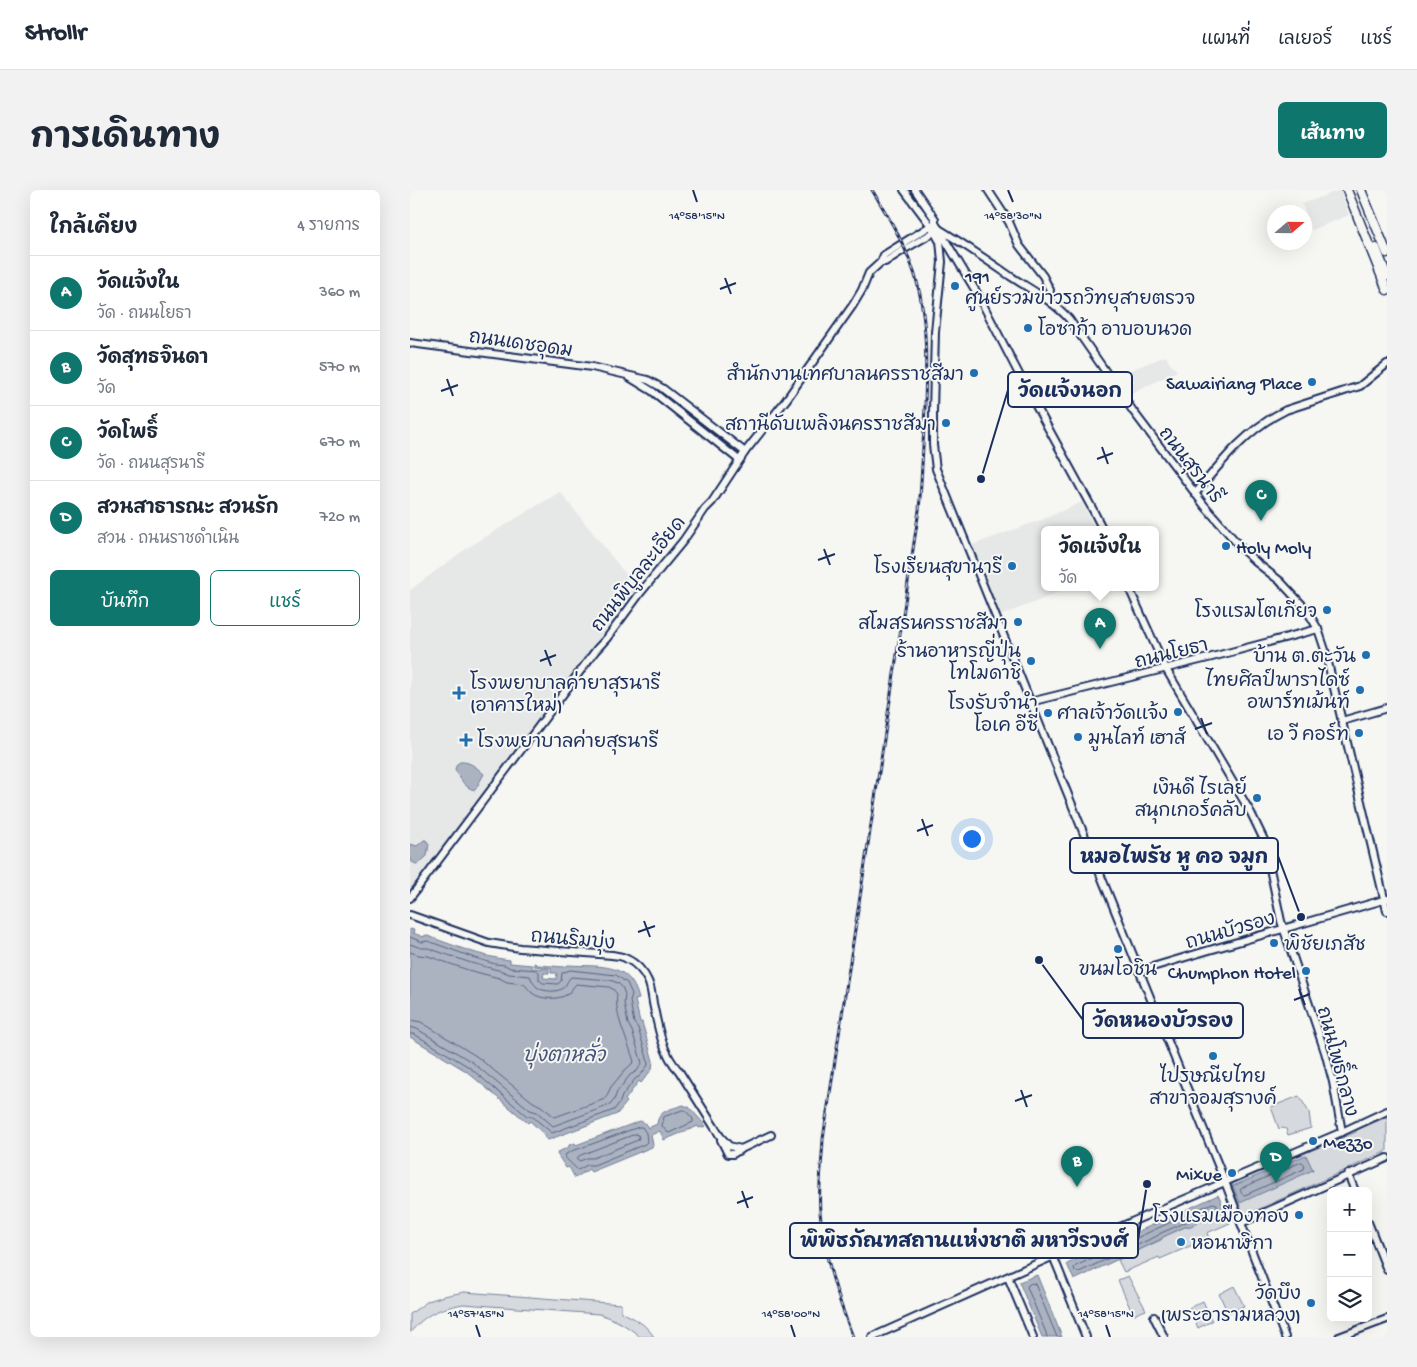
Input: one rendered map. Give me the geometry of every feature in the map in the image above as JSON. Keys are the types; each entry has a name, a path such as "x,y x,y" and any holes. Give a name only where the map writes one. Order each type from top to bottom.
{"highway":[{"path":"1348,190 1361,212 1387,276"},
{"path":"1348,190 1387,290"},
{"path":"1361,190 1387,254"}],"main road":[{"path":"904,190 955,255 1101,526"},
{"path":"915,190 935,219 935,228 942,247 935,332 933,445 936,469 1286,1337"},
{"path":"988,190 1009,222 1019,245 1043,276 1050,290 1048,300"},
{"name":"ถนนสุรนารี","path":"935,228 967,245 1048,300 1069,319 1132,412 1195,494 1243,550 1280,581 1310,615 1318,629 1325,650 1386,900 1387,911"},
{"name":"ถนนพิบูลละเอียด","path":"410,898 596,650 712,502 739,460 786,400 854,305 869,273 882,262 884,255 935,228"},
{"path":"942,262 955,255 957,250 967,245"},
{"name":"ถนนเดชอุดม","path":"410,343 592,367 648,380 682,402 745,452"},
{"path":"1195,494 1229,453 1265,422 1286,410 1360,386 1387,364"},
{"name":"ถนนเดชอุดม","path":"626,375 652,391 739,460"},
{"path":"675,410 682,402"},
{"name":"ถนนโพธิ์กลาง","path":"1130,591 1166,669 1258,826 1264,840 1283,929 1325,1052 1333,1082 1342,1132"},
{"name":"ถนนโยธา","path":"1030,702 1318,629"},
{"path":"1342,721 1387,708"},
{"name":"ถนนบัวรอง","path":"1139,971 1386,900"},
{"name":"ถนนริมบุ่ง","path":"410,915 489,943 520,948 612,955 626,958 642,970 648,981 659,1031 672,1064 679,1071 720,1136 730,1146 741,1149 771,1135"},
{"path":"872,1337 1053,1256 1342,1132 1387,1110"},
{"path":"1241,1223 1387,1158"},
{"path":"1348,1174 1353,1187"},
{"path":"1372,1232 1387,1270"},
{"path":"1053,1256 1086,1337"},
{"path":"1008,1276 1033,1337"},
{"path":"1154,1317 1164,1337"},
{"path":"1339,1337 1387,1320"}],"shaded area":[{"path":"1340,190 1349,215 1312,230 1312,205 1302,204"},
{"path":"1166,356 1170,364 1177,371 1127,396 1123,390 1134,382 1128,371"},
{"name":"โรงพยาบาลค่ายสุรนารี","path":"560,492 637,588 410,890 410,590 467,548"},
{"name":"โรงเรียนสุขานารี","path":"1082,502 1093,526 1041,526 1041,591 1060,591 999,616 972,545 1046,518"},
{"path":"1299,1096 1309,1112 1311,1128 1288,1135 1286,1129 1279,1129 1271,1107"},
{"path":"1387,1117 1387,1151 1246,1215 1243,1213 1232,1187 1233,1183 1356,1132 1356,1130"},
{"path":"1225,1210 1230,1223 1207,1233 1209,1238 1124,1272 1118,1260 1161,1240 1163,1237"},
{"path":"1128,1276 1146,1310 1133,1315 1118,1280"},
{"path":"1234,1286 1244,1306 1228,1313 1219,1294"},
{"path":"464,1292 621,1304 621,1312 643,1325 654,1337 640,1337 621,1323 599,1314 463,1304 427,1316 410,1333 410,1314 428,1301"},
{"path":"1203,1301 1212,1321 1198,1328 1189,1308"}],"water":[{"path":"460,762 476,767 484,774 475,790 465,785 455,769"},
{"path":"424,840 429,844 427,856 416,864 410,861 410,844 417,846"},
{"name":"บุ่งตาหลั่ว","path":"410,929 414,930 413,933 424,937 425,935 457,947 510,960 510,963 532,965 532,968 549,969 549,973 544,973 543,978 556,979 557,973 551,973 551,968 534,966 534,963 565,967 568,965 612,968 621,972 629,978 635,987 639,999 635,1000 653,1061 652,1069 641,1083 639,1081 625,1100 627,1102 617,1114 548,1140 530,1121 528,1123 466,1071 410,1037"},
{"path":"683,1105 689,1107 706,1126 699,1128 698,1126 664,1140 660,1131 651,1135 652,1147 591,1172 589,1169 575,1178 569,1167 566,1168 557,1154 569,1147 569,1145 575,1143 576,1145 640,1121 645,1123 648,1128 657,1124 658,1119 663,1113"},
{"path":"1306,1155 1313,1170 1240,1203 1233,1186"},
{"path":"1218,1195 1225,1210 1163,1237 1074,1280 1067,1264"},
{"path":"1037,1275 1062,1337 1042,1337 1019,1282"}],"railway":[{"path":"853,1337 832,1276 822,1228 819,1194 823,1139 919,510 926,376 925,329 917,282 904,246 872,190"}],"place":[{"name":"191 ศูนย์รวมข่าวรถวิทยุสายตรวจ","path":"955,286"},
{"name":"โอซาก้า อาบอบนวด","path":"1028,328"},
{"name":"สำนักงานเทศบาลนครราชสีมา","path":"974,373"},
{"name":"Sawairiang Place","path":"1312,382"},
{"name":"สถานีดับเพลิงนครราชสีมา","path":"946,423"},
{"name":"วัดแจ้งนอก","path":"981,479"},
{"name":"วัดโพธิ์","path":"1261,521"},
{"name":"Holy Moly","path":"1226,546"},
{"name":"โรงเรียนสุขานารี","path":"1012,566"},
{"name":"โรงแรมโตเกียว","path":"1327,610"},
{"name":"สโมสรนครราชสีมา","path":"1018,622"},
{"name":"วัดแจ้งใน","path":"1100,649"},
{"name":"บ้าน ต.ตะวัน","path":"1366,655"},
{"name":"ร้านอาหารญี่ปุ่น โทโมดาชิ","path":"1031,661"},
{"name":"ไทยศิลป์พาราไดซ์ อพาร์ทเม้นท์","path":"1360,690"},
{"name":"โรงพยาบาลค่ายาสุรนารี (อาคารใหม่)","path":"459,693"},
{"name":"ศาลเจ้าวัดแจ้ง","path":"1178,712"},
{"name":"โรงรับจำนำ โอเค อีซี่","path":"1048,713"},
{"name":"เอ วี คอร์ท","path":"1359,733"},
{"name":"มูนไลท์ เฮาส์","path":"1078,737"},
{"name":"โรงพยาบาลค่ายสุรนารี","path":"466,740"},
{"name":"เงินดี ไรเลย์ สนุกเกอร์คลับ","path":"1257,798"},
{"name":"หมอไพรัช หู คอ จมูก","path":"1301,917"},
{"name":"พิชัยเภสัช","path":"1274,943"},
{"name":"ขนมโอชิน","path":"1118,949"},
{"name":"วัดหนองบัวรอง","path":"1039,960"},
{"name":"Chumphon Hotel","path":"1306,971"},
{"name":"ไปรษณียไทย สาขาจอมสุรางค์","path":"1213,1056"},
{"name":"Mezzo","path":"1313,1141"},
{"name":"Mixue","path":"1232,1173"},
{"name":"สวนสาธารณะ สวนรัก","path":"1276,1183"},
{"name":"พิพิธภัณฑสถานแห่งชาติ มหาวีรวงศ์","path":"1147,1184"},
{"name":"วัดสุทธจินดา","path":"1077,1187"},
{"name":"โรงแรมเมืองทอง","path":"1299,1215"},
{"name":"หอนาฬิกา","path":"1181,1242"},
{"name":"วัดบึง (พระอารามหลวง)","path":"1311,1303"}]}
